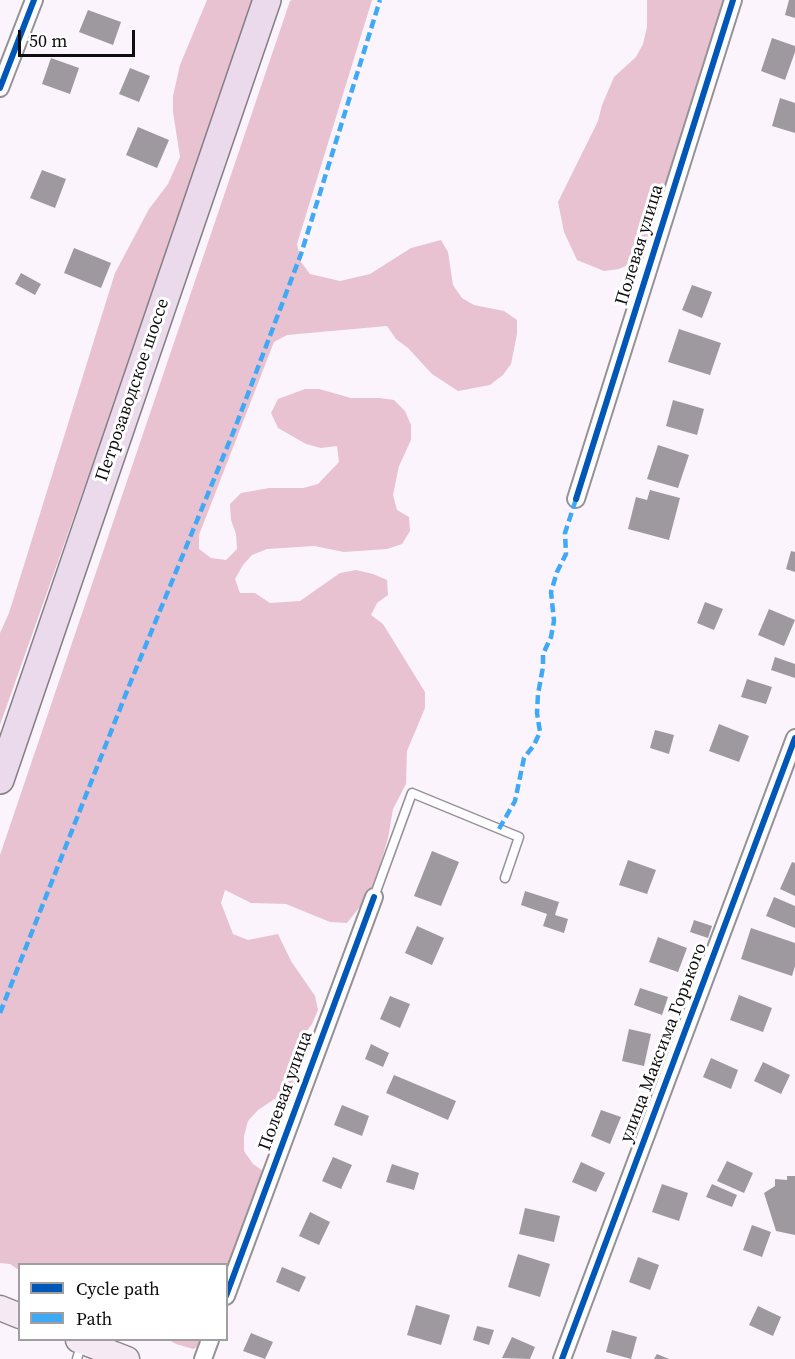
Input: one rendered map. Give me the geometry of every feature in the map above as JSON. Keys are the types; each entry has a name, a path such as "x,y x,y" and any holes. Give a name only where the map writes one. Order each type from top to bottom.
{"main road":[{"name":"Петрозаводское шоссе","path":"0,780 267,0"}],"street":[{"path":"0,88 34,0"},
{"name":"Полевая улица","path":"576,499 733,0"},
{"name":"улица Максима Горького","path":"562,1359 795,738"},
{"name":"Полевая улица","path":"228,1291 374,897"},
{"path":"0,1308 18,1315"},
{"path":"203,1359 210,1341"},
{"path":"79,1347 126,1359"}],"lane":[{"path":"374,897 412,793 519,837 505,878"}],"shaded area":[{"path":"207,0 252,0 117,395 0,725 0,633 9,613 115,273 149,209 168,184 180,157 173,112 173,96 180,65"},
{"path":"372,0 297,244 301,262 310,274 340,281 370,274 411,248 441,240 448,252 453,285 462,298 474,305 504,311 517,320 517,334 511,364 503,375 490,385 458,391 432,374 408,348 396,339 387,326 287,335 274,342 199,535 199,549 211,558 226,560 237,549 230,504 241,493 269,488 303,488 318,484 339,462 337,446 321,448 306,444 278,428 271,413 278,399 305,389 319,389 351,398 394,400 405,411 411,425 411,440 399,466 393,495 397,510 409,517 410,531 402,544 387,549 344,552 314,546 267,549 252,555 235,579 240,593 255,593 270,603 300,601 340,573 356,570 387,580 388,595 377,603 371,615 383,624 425,692 425,708 407,751 406,784 393,809 380,866 380,881 347,923 330,922 286,904 251,903 225,890 221,903 233,934 248,940 278,934 291,961 315,996 318,1010 303,1036 294,1081 285,1092 258,1110 248,1121 244,1136 244,1151 253,1164 266,1173 228,1283 228,1263 18,1263 18,1269 10,1264 0,1263 0,855 290,1"},
{"path":"647,0 726,0 654,239 632,263 619,269 604,271 577,260 564,232 558,202 598,121 614,77 636,57 643,44 647,27"},
{"path":"171,1341 208,1341 193,1349"}],"building":[{"path":"789,0 795,0 795,18 785,15"},
{"path":"88,10 121,22 113,45 79,32"},
{"path":"772,38 795,46 785,80 761,71"},
{"path":"51,58 79,68 70,94 42,84"},
{"path":"130,68 150,76 139,102 119,94"},
{"path":"780,98 795,103 795,133 772,126"},
{"path":"138,127 169,140 157,168 126,155"},
{"path":"42,170 66,179 55,208 30,198"},
{"path":"74,248 111,263 101,288 64,273"},
{"path":"21,273 41,284 35,295 15,284"},
{"path":"692,285 712,292 702,318 682,310"},
{"path":"679,329 721,343 710,375 668,362"},
{"path":"673,400 704,409 697,435 666,426"},
{"path":"658,445 689,455 678,488 647,479"},
{"path":"650,490 680,498 669,540 628,529 636,497 647,500"},
{"path":"791,551 795,552 795,572 786,569"},
{"path":"705,602 723,609 714,630 697,623"},
{"path":"769,609 795,620 784,646 758,635"},
{"path":"775,657 795,664 795,678 771,670"},
{"path":"747,679 772,687 766,704 741,697"},
{"path":"719,724 749,736 739,762 709,751"},
{"path":"655,730 674,735 669,754 650,748"},
{"path":"432,851 459,862 441,906 414,896"},
{"path":"628,860 656,870 647,894 619,885"},
{"path":"792,862 795,863 795,896 780,889"},
{"path":"525,891 559,902 555,915 568,919 564,933 543,926 547,914 521,905"},
{"path":"774,897 795,906 795,928 766,916"},
{"path":"694,920 712,926 708,938 690,932"},
{"path":"417,926 444,938 432,965 405,953"},
{"path":"751,928 795,943 795,966 792,976 741,959"},
{"path":"658,937 687,948 678,972 649,962"},
{"path":"640,988 668,997 662,1015 634,1005"},
{"path":"739,995 772,1008 763,1032 730,1020"},
{"path":"390,996 410,1004 400,1028 380,1019"},
{"path":"629,1029 651,1034 644,1066 622,1061"},
{"path":"371,1044 389,1053 383,1067 365,1059"},
{"path":"711,1058 738,1070 731,1089 703,1077"},
{"path":"763,1062 790,1075 781,1094 754,1081"},
{"path":"394,1075 456,1101 448,1120 386,1093"},
{"path":"342,1105 369,1116 362,1136 334,1125"},
{"path":"601,1110 621,1117 610,1144 591,1136"},
{"path":"333,1157 352,1165 341,1189 322,1181"},
{"path":"727,1161 753,1173 744,1193 717,1181"},
{"path":"581,1162 605,1173 596,1192 572,1182"},
{"path":"392,1164 419,1173 414,1190 386,1182"},
{"path":"787,1176 795,1176 795,1235 776,1231 764,1193 775,1186 775,1179 787,1180"},
{"path":"662,1184 688,1193 679,1221 652,1212"},
{"path":"712,1184 737,1195 732,1207 706,1197"},
{"path":"525,1208 560,1216 554,1242 519,1234"},
{"path":"310,1212 330,1222 319,1245 299,1236"},
{"path":"752,1225 771,1232 762,1257 743,1250"},
{"path":"518,1254 550,1264 540,1297 508,1287"},
{"path":"638,1257 659,1265 650,1290 629,1282"},
{"path":"282,1267 306,1277 299,1292 276,1282"},
{"path":"416,1305 450,1315 441,1345 407,1335"},
{"path":"758,1306 781,1317 773,1336 749,1325"},
{"path":"477,1326 494,1330 489,1345 473,1340"},
{"path":"612,1330 637,1337 631,1359 606,1352"},
{"path":"251,1333 273,1342 265,1359 243,1351"},
{"path":"512,1337 535,1347 530,1359 502,1358"},
{"path":"657,1354 669,1359 654,1359"}],"marked path":[{"path":"0,1013 129,686 235,428 301,254 380,0"},
{"path":"499,829 515,801 524,758 540,732 537,713 543,654 551,637 554,621 551,592 566,554 565,533 576,499"}],"cycle path":[{"path":"0,88 34,0"},
{"path":"576,499 733,0"},
{"path":"562,1359 795,738"},
{"path":"228,1291 374,897"}]}
